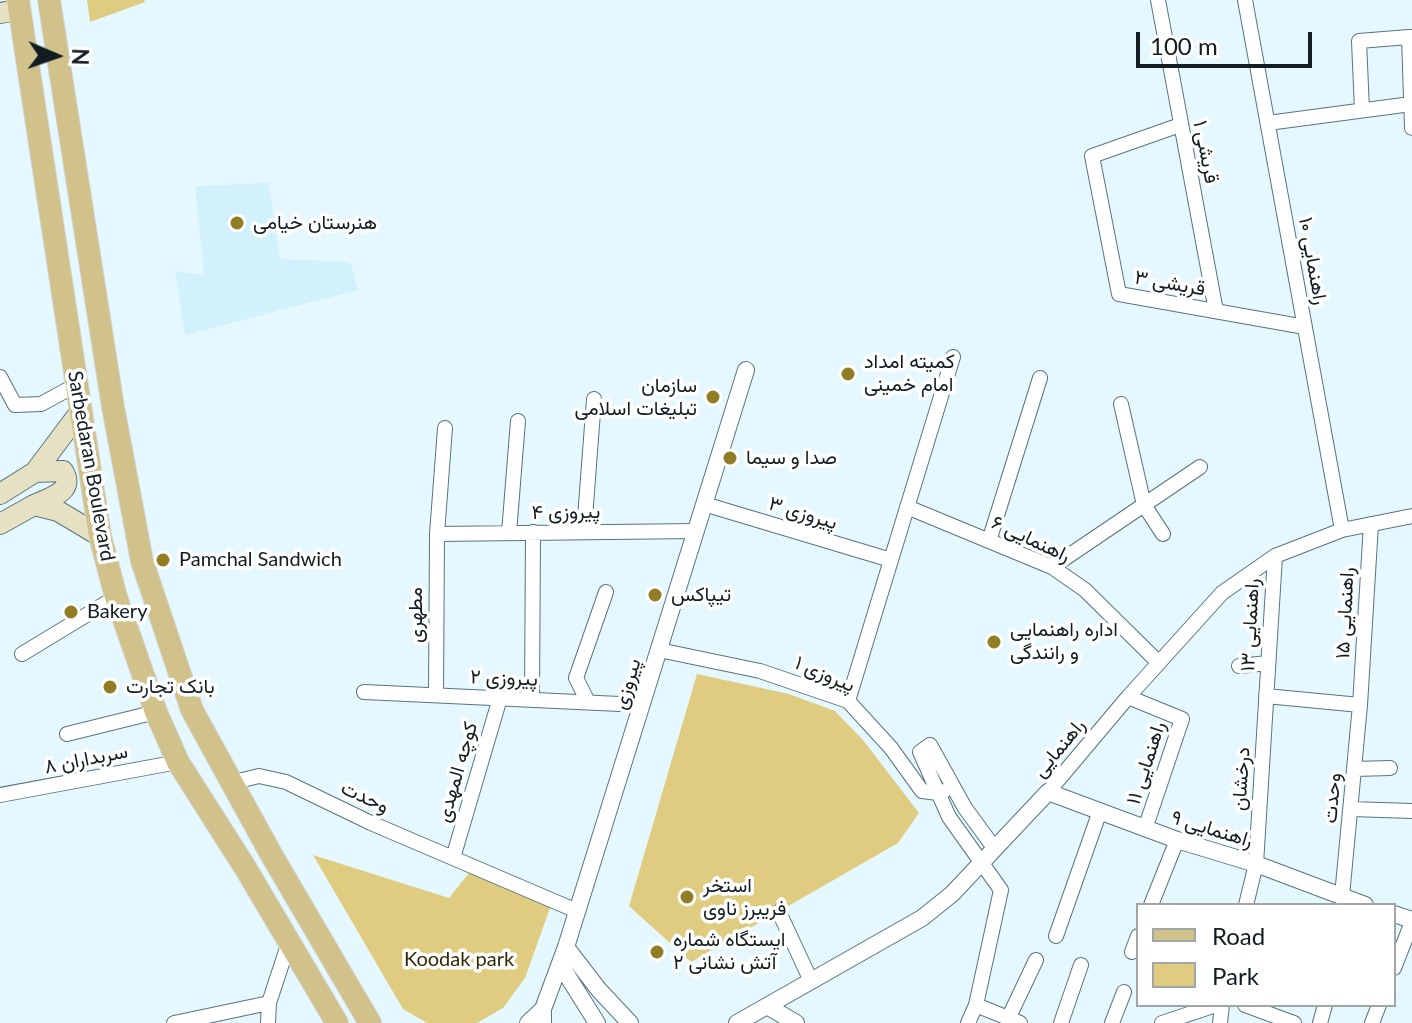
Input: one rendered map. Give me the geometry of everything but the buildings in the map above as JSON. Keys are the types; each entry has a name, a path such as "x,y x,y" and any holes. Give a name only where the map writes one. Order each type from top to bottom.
{"main road":[{"name":"Sarbedaran Boulevard","path":"49,0 113,407 142,561 192,710 230,783 370,1023"},
{"name":"Sarbedaran Boulevard","path":"12,8 100,536 116,597 156,712 178,762 246,869 337,1023"},
{"path":"46,199 79,194"},
{"path":"0,494 35,472 80,412"},
{"path":"0,524 61,493 67,486 63,471 35,472"},
{"path":"34,505 58,511 100,536"},
{"path":"246,869 271,854"}],"street":[{"name":"قریشی ۱","path":"1158,0 1216,311"},
{"name":"راهنمایی ۱۰","path":"1245,0 1342,530"},
{"path":"1362,110 1359,41 1410,37 1412,128"},
{"path":"1268,123 1411,104"},
{"name":"قریشی ۳","path":"1180,125 1092,156 1119,294 1305,327"},
{"path":"848,701 953,357"},
{"name":"پیروزی","path":"543,1016 746,370"},
{"path":"0,377 15,405 41,404 76,385"},
{"path":"989,541 1040,378"},
{"path":"584,531 594,399"},
{"path":"1121,404 1144,505 1163,534"},
{"path":"509,533 518,421"},
{"name":"مطهری","path":"436,695 437,534 445,428"},
{"path":"1052,567 1200,467"},
{"name":"پیروزی ۳","path":"704,504 891,560"},
{"name":"راهنمایی ۶","path":"907,507 1052,567 1085,590 1159,663"},
{"name":"راهنمایی","path":"737,1023 922,918 952,894 1048,792 1222,593 1275,556 1342,530 1412,516"},
{"name":"راهنمایی ۱۵","path":"1360,705 1371,524"},
{"name":"پیروزی ۴","path":"437,534 696,531"},
{"path":"532,699 533,532"},
{"name":"راهنمایی ۱۳","path":"1266,696 1275,556"},
{"path":"588,702 576,678 606,592"},
{"path":"22,654 116,597"},
{"name":"پیروزی ۱","path":"659,650 760,671 848,701 891,748 922,791 938,793"},
{"path":"1239,666 1268,663"},
{"name":"پیروزی ۲","path":"364,692 641,705"},
{"path":"1266,696 1360,705"},
{"name":"درخشان","path":"1246,903 1256,864 1266,696"},
{"name":"راهنمایی ۱۱","path":"1128,697 1182,719 1145,829"},
{"name":"کوچه المهدی","path":"453,858 500,698"},
{"name":"وحدت","path":"1354,902 1351,809 1360,705"},
{"path":"67,734 156,712"},
{"path":"968,1023 976,1005 1001,890 980,865 949,817 920,752 930,745 965,808 995,849"},
{"name":"سربداران ۸","path":"0,795 178,762"},
{"path":"1355,769 1390,768"},
{"name":"وحدت","path":"230,783 259,776 286,782 371,823 577,911"},
{"path":"938,793 953,786"},
{"name":"راهنمایی ۹","path":"1048,792 1145,829 1256,864 1354,902"},
{"path":"1351,809 1412,811"},
{"path":"1056,936 1100,811"},
{"path":"1152,903 1177,840"},
{"path":"779,912 811,981"},
{"path":"1396,963 1412,921"},
{"path":"1132,952 1136,941"},
{"path":"268,1023 269,1003 289,942"},
{"path":"566,947 599,990 630,1023"},
{"path":"976,1005 1014,1021 1036,960"},
{"path":"560,964 597,1023"},
{"path":"1061,1023 1081,965"},
{"path":"1112,1023 1124,992"},
{"path":"174,1023 269,1003"},
{"path":"767,1006 796,1023"},
{"path":"1162,1023 1213,1007"},
{"path":"1250,1007 1294,1023"},
{"path":"528,1023 543,1016"}],"shaded area":[{"name":"هنرستان خیامی","path":"269,183 280,259 350,262 358,290 185,335 175,271 204,275 195,186"}],"green space":[{"path":"87,0 144,0 145,2 90,22"},
{"path":"697,674 789,694 835,711 863,740 919,813 898,843 691,962 629,906"},
{"name":"Koodak park","path":"313,855 449,898 477,863 555,894 525,978 503,1008 477,1023 427,1023 403,1009"}],"place":[{"name":"هنرستان خیامی","path":"237,223"},
{"name":"کمیته امداد امام خمینی","path":"848,374"},
{"name":"سازمان تبلیغات اسلامی","path":"713,397"},
{"name":"صدا و سیما","path":"730,458"},
{"name":"Pamchal Sandwich","path":"163,560"},
{"name":"تیپاکس","path":"655,595"},
{"name":"Bakery","path":"71,612"},
{"name":"اداره راهنمایی و رانندگی","path":"994,642"},
{"name":"بانک تجارت","path":"110,687"},
{"name":"استخر فریبرز ناوی","path":"687,897"},
{"name":"ایستگاه شماره ۲ آتش نشانی","path":"657,952"}]}
